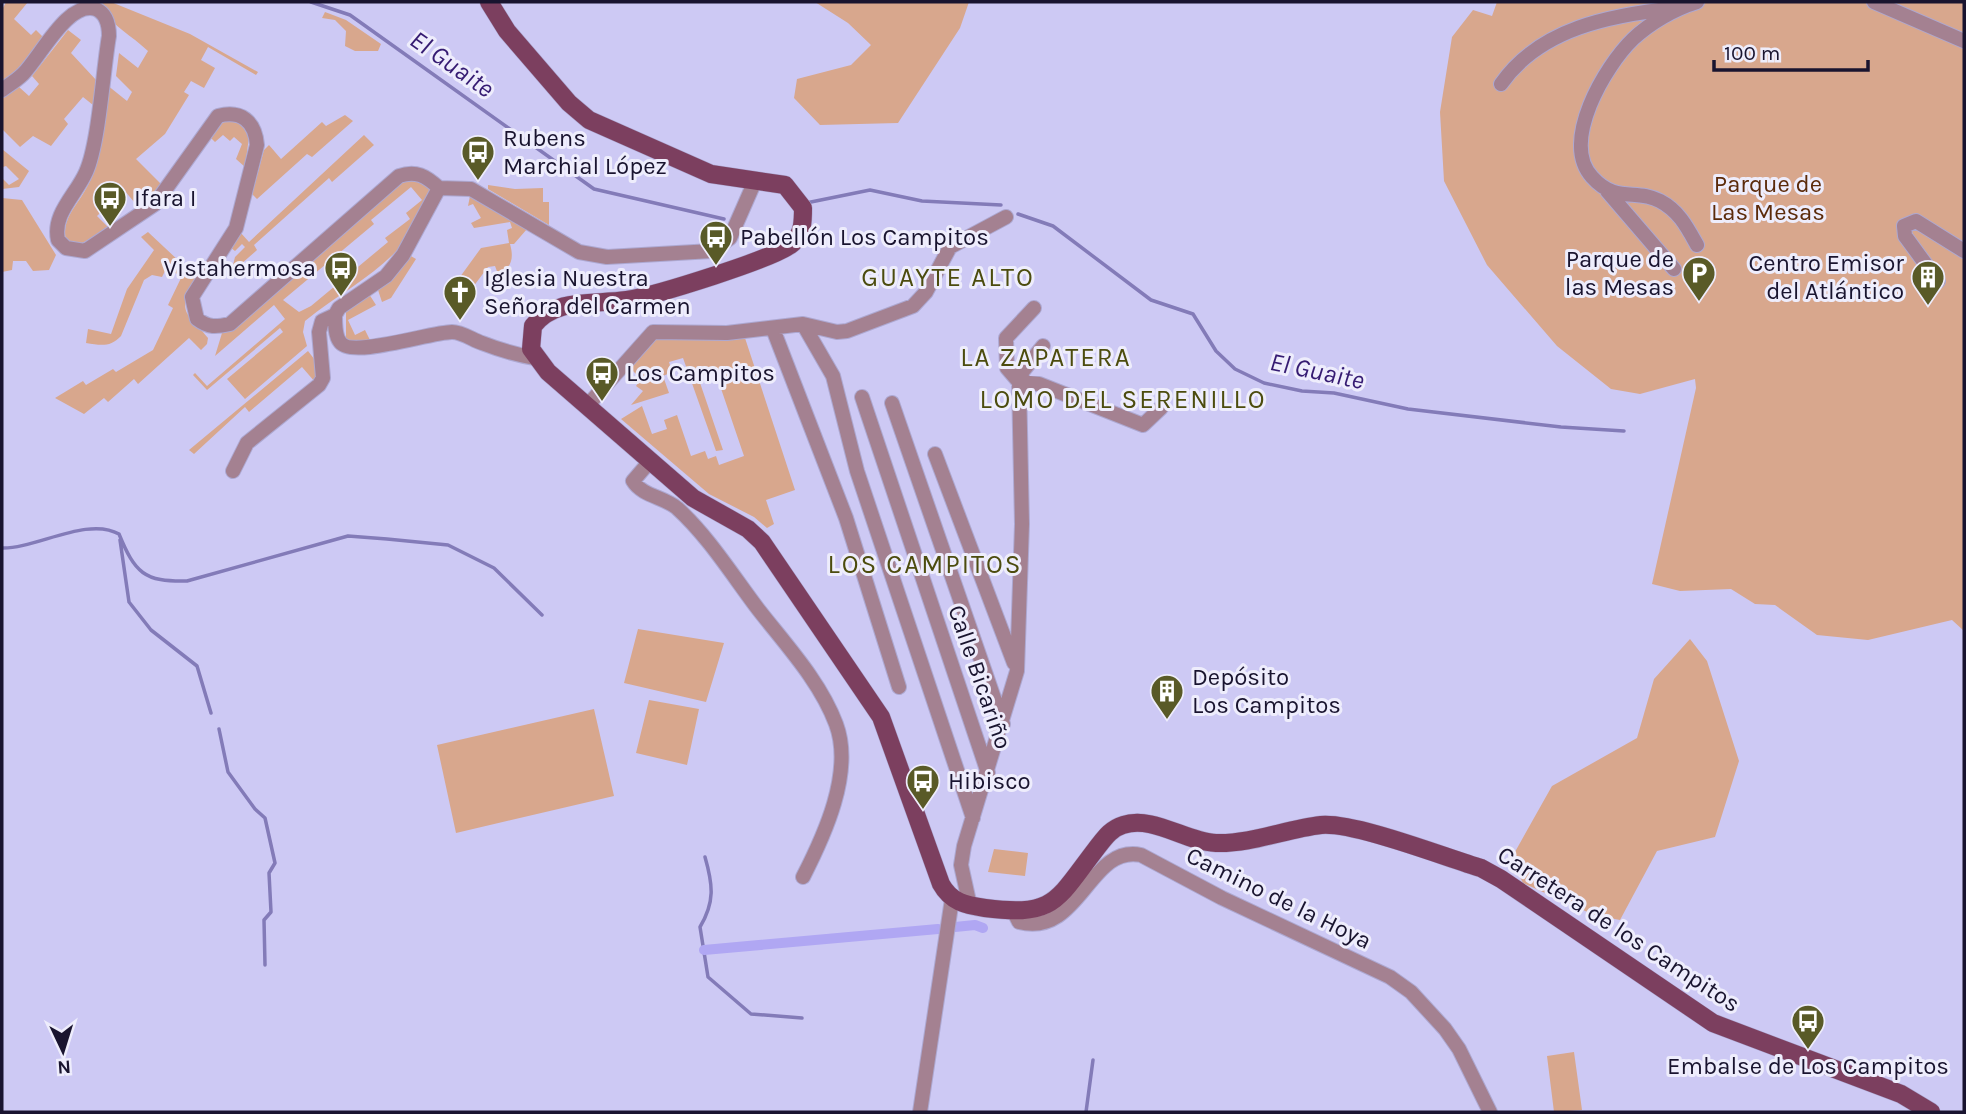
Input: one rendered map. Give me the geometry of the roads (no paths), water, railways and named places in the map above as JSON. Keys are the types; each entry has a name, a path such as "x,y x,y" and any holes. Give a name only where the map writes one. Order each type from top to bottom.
{"main road":[{"path":"489,2 507,31 569,103 589,120 711,174 785,185 803,208 801,232 787,248 748,264 630,300 560,306 548,311 533,326 530,339 535,358 587,406 693,498 748,529 762,542 881,717 941,884 952,899"},
{"name":"Carretera de los Campitos","path":"952,899 970,906 1014,912 1035,911 1057,899 1109,832 1127,824 1145,824 1214,843 1237,842 1323,825 1347,827 1480,868 1501,878 1713,1023 1901,1094 1931,1112"}],"street":[{"path":"1501,84 1515,64 1541,43 1601,20 1677,8 1697,2"},
{"path":"1874,2 1964,41"},
{"path":"2,90 23,74 73,12 86,7 100,11 105,17 108,36 88,169 59,215 55,229 58,240 74,251 85,251 155,204 218,116 230,113 242,115 256,133 257,145 236,228 192,297 197,319 205,325 215,327 230,324 399,176 410,172 420,174 439,188 471,189 579,252 607,257 712,251 730,238 755,181"},
{"path":"1674,270 1607,191 1590,175 1582,160 1580,132 1595,91 1633,40 1677,8"},
{"path":"439,188 437,198 386,276 339,308 335,316 337,335 345,347 382,346 427,334 455,332 518,355 535,358"},
{"path":"1607,191 1658,200 1680,216 1697,245"},
{"path":"587,406 653,332 727,332 803,324 837,332 847,331 913,306 926,292 950,247 1006,217"},
{"path":"1938,281 1905,236 1904,226 1916,221 1964,251"},
{"path":"1034,308 1006,338 1007,369 1019,382 1039,384 1143,425 1161,408"},
{"path":"233,471 247,443 323,378 319,332 322,321 335,316"},
{"path":"803,324 833,376 843,427 861,484 973,818"},
{"path":"773,329 846,517 899,687"},
{"path":"970,906 961,865 1017,671 1022,524 1019,382 1043,346"},
{"name":"Calle Bicariño","path":"862,397 988,773"},
{"path":"892,403 1003,724"},
{"path":"934,454 1017,671"},
{"path":"651,460 633,481 637,488 676,507 722,561 819,689 837,726 839,757 835,808 803,877"},
{"name":"Camino de la Hoya","path":"1014,912 1019,922 1031,925 1050,921 1069,908 1111,859 1130,853 1141,855 1222,898 1390,977 1411,992 1459,1049 1490,1112"},
{"path":"920,1112 952,899"}],"waterway":[{"name":"El Guaite","path":"311,2 350,15 594,189 724,219"},
{"name":"El Guaite","path":"806,203 870,190 922,201 1001,205"},
{"name":"El Guaite","path":"1018,214 1053,226 1151,300 1193,314 1216,351 1235,369 1264,383 1302,391 1334,393 1408,409 1561,427 1624,431"},
{"path":"2,548 92,529 106,529 119,534"},
{"path":"119,534 136,566 151,577 172,581 187,581 348,536 448,545 494,568 542,615"},
{"path":"120,540 129,602 151,630 197,666 211,713"},
{"path":"219,729 228,772 255,809 265,818 275,863 269,873 271,912 264,920 265,965"},
{"path":"705,857 711,893 700,927 708,977 751,1014 802,1018"},
{"path":"955,927 975,925 983,928"},
{"path":"704,950 938,929"},
{"path":"1086,1112 1093,1060"}],"place":[{"name":"Rubens Marchial López","path":"478,182"},
{"name":"Ifara I","path":"110,228"},
{"name":"Pabellón Los Campitos","path":"716,267"},
{"name":"Vistahermosa","path":"341,298"},
{"name":"Parque de las Mesas","path":"1699,303"},
{"name":"Centro Emisor del Atlántico","path":"1928,307"},
{"name":"Iglesia Nuestra Señora del Carmen","path":"460,322"},
{"name":"Los Campitos","path":"602,403"},
{"name":"Depósito Los Campitos","path":"1167,721"},
{"name":"Hibisco","path":"923,811"},
{"name":"Embalse de Los Campitos","path":"1808,1051"}],"district":[{"name":"GUAYTE ALTO","path":"948,277"},
{"name":"LA ZAPATERA","path":"1046,357"},
{"name":"LOMO DEL SERENILLO","path":"1123,399"},
{"name":"LOS CAMPITOS","path":"925,564"}],"park label":[{"name":"Parque de Las Mesas","path":"1768,198"}]}
